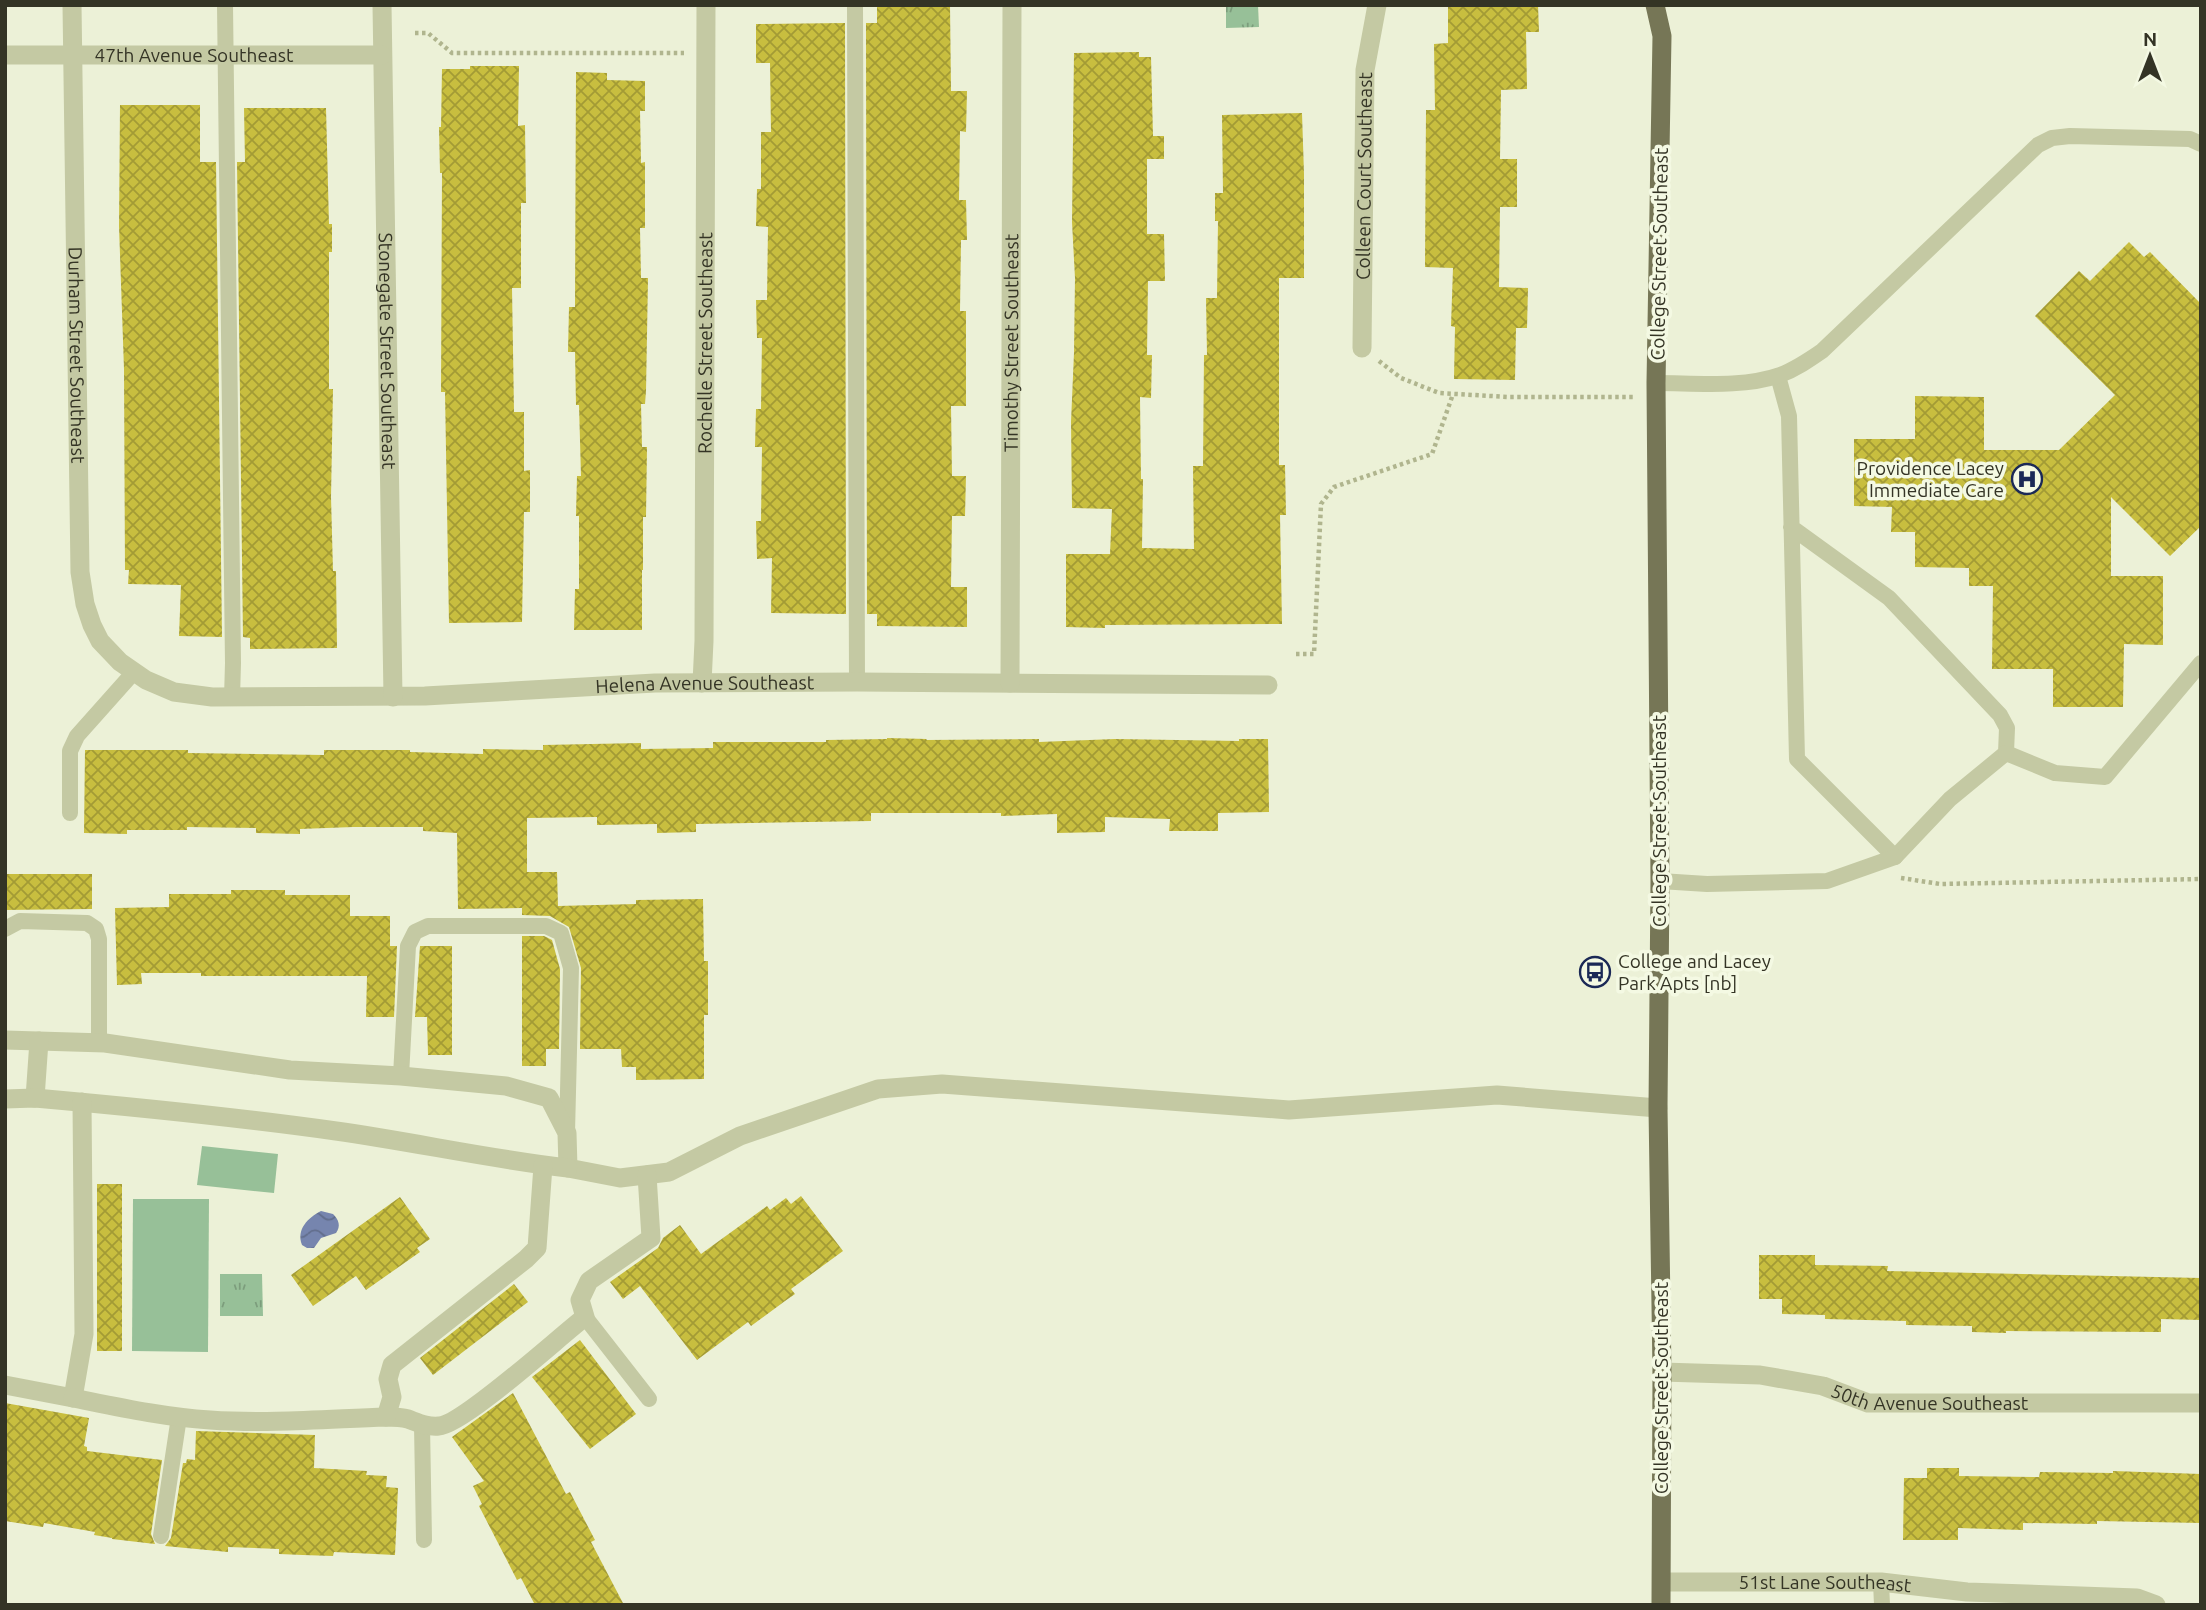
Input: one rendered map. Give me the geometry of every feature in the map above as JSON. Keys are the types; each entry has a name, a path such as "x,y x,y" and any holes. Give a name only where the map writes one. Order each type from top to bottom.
{"main road":[{"name":"College Street Southeast","path":"1655,5 1662,36 1656,390 1661,1605"},
{"name":"College Street Southeast","path":"1662,36 1671,5"}],"street":[{"name":"Durham Street Southeast","path":"72,5 80,572 85,604 100,641 120,662 140,676"},
{"name":"Stonegate Street Southeast","path":"382,5 393,697"},
{"name":"Rochelle Street Southeast","path":"702,682 706,5"},
{"name":"Timothy Street Southeast","path":"1010,682 1012,5"},
{"name":"Colleen Court Southeast","path":"1362,348 1365,70 1377,5"},
{"name":"47th Avenue Southeast","path":"5,55 382,55"},
{"name":"Helena Avenue Southeast","path":"140,676 182,693 232,698 393,697 702,682 1268,685"},
{"path":"5,1040 99,1042 290,1070 401,1076 506,1086 549,1098 567,1133 568,1168"},
{"path":"35,1098 38,1041"},
{"path":"5,1099 35,1098 215,1115 337,1131 620,1178 668,1172 740,1136 878,1089 912,1086 942,1084 1289,1110 1497,1095 1658,1108"},
{"path":"73,1398 84,1334 82,1102"},
{"path":"386,1417 392,1397 388,1378 392,1365 537,1248 543,1166"},
{"path":"5,1385 179,1417 254,1421 386,1417 406,1419 422,1425 442,1426 456,1419 529,1364 585,1317 580,1300 589,1281 651,1238 647,1175"},
{"name":"50th Avenue Southeast","path":"1662,1372 1760,1375 1823,1386 1868,1403 2201,1404"},
{"name":"51st Lane Southeast","path":"1662,1582 1881,1582 1967,1599 2137,1598 2156,1605"}],"lane":[{"path":"225,5 232,698"},
{"path":"855,5 857,682"},
{"path":"1656,390 1759,380 1799,367 1822,351 2038,145 2052,138 2070,136 2190,139 2201,144"},
{"path":"1778,376 1789,416 1797,759 1895,857"},
{"path":"1660,881 1707,884 1827,881 1895,857 1950,799 2006,753 2007,729 2000,715 1889,598 1791,527"},
{"path":"2006,753 2055,772 2105,777 2201,663"},
{"path":"70,813 70,751 77,736 140,676"},
{"path":"5,929 20,921 87,923 96,929 99,939 99,1042"},
{"path":"401,1076 408,946 415,932 429,926 546,926 561,933 571,968 567,1133"},
{"path":"585,1317 649,1399"},
{"path":"161,1536 179,1417"},
{"path":"422,1425 424,1540"},
{"path":"1881,1582 1882,1605"}],"path":[{"path":"415,33 428,33 452,53 706,53"},
{"path":"1362,348 1401,378 1439,393 1508,397 1656,390"},
{"path":"1296,654 1314,654 1321,504 1334,487 1432,454 1453,394"},
{"path":"1856,871 1940,884 2201,879"}],"green space":[{"path":"1226,5 1258,5 1259,27 1226,28"},
{"path":"202,1146 278,1154 274,1193 197,1185"},
{"path":"133,1199 209,1199 208,1352 132,1351"},
{"path":"220,1274 262,1274 263,1316 220,1316"}],"water":[{"path":"321,1211 335,1216 339,1223 338,1230 321,1238 314,1248 307,1248 302,1245 302,1229"}],"building":[{"path":"877,5 950,5 951,91 967,91 966,132 960,131 959,200 966,200 967,240 961,240 960,311 966,311 966,406 951,406 952,476 966,476 965,516 952,516 951,587 967,587 967,627 877,626 877,614 867,614 866,23 877,23"},
{"path":"1448,5 1538,5 1539,32 1526,32 1527,89 1501,90 1500,159 1517,159 1517,207 1500,207 1499,287 1528,288 1527,328 1516,328 1515,380 1454,379 1455,327 1451,326 1453,268 1425,267 1426,110 1435,110 1434,44 1448,43"},
{"path":"845,23 846,614 771,613 772,558 757,559 756,521 761,521 762,447 755,447 756,409 761,409 762,338 757,338 756,300 767,300 768,227 756,226 757,189 761,189 761,132 771,132 770,63 756,63 756,24"},
{"path":"1139,52 1139,57 1151,57 1153,136 1164,136 1164,159 1147,159 1147,234 1164,234 1165,281 1148,281 1147,355 1152,355 1151,398 1140,397 1142,548 1194,549 1193,466 1203,466 1206,298 1217,298 1218,221 1215,221 1215,193 1223,193 1222,115 1302,113 1304,278 1279,278 1279,465 1285,465 1286,515 1280,515 1282,624 1066,627 1066,554 1110,554 1112,509 1072,508 1074,53"},
{"path":"470,66 519,66 518,126 525,125 526,203 521,203 521,288 512,288 514,412 524,412 524,471 530,470 530,512 524,512 522,622 449,623 445,392 441,392 442,173 439,127 442,69 470,69"},
{"path":"576,72 607,73 607,80 645,81 645,111 640,111 641,163 645,162 645,228 640,228 641,278 648,278 646,391 645,404 641,404 642,447 647,447 642,630 574,630 575,589 579,589 577,476 581,476 575,352 568,352 569,307 575,307"},
{"path":"120,105 200,105 200,162 216,162 222,637 179,636 181,585 128,584 129,570 125,570 124,369 119,226"},
{"path":"244,108 326,108 329,224 332,224 332,252 329,252 329,389 333,389 331,497 337,648 250,649 250,638 243,637 237,162 245,162"},
{"name":"Providence Lacey Immediate Care","path":"2129,242 2144,257 2150,252 2201,304 2201,526 2170,556 2111,497 2111,576 2163,576 2163,645 2124,644 2123,707 2053,707 2053,669 1992,669 1993,586 1969,586 1969,568 1915,567 1915,532 1891,532 1892,507 1854,506 1854,439 1915,439 1915,396 1984,397 1984,450 2059,450 2115,395 2035,316 2079,271 2090,281"},
{"path":"887,738 1039,739 1039,742 1268,739 1269,812 1218,813 1218,831 1169,831 1170,819 1105,817 1105,832 1057,833 1057,814 1001,816 1001,813 871,813 871,821 696,824 696,832 657,833 657,824 597,825 597,817 527,818 527,872 557,872 558,906 636,904 636,900 703,899 704,961 708,961 708,1015 704,1015 704,1079 636,1080 636,1067 622,1067 621,1049 580,1049 581,968 569,927 550,916 522,915 522,908 458,909 457,833 423,831 423,827 300,829 300,834 256,833 256,828 187,827 187,830 127,830 127,834 84,833 85,750 188,750 188,753 324,755 324,750 410,750 483,754 483,749 543,750 543,745 641,743 641,749 713,748 713,742 826,742"},
{"path":"5,874 92,874 92,909 5,910"},
{"path":"231,890 285,890 285,895 350,895 350,916 390,916 390,946 397,946 394,1017 366,1017 367,976 201,976 201,973 141,973 142,984 117,985 115,908 169,907 169,894 231,894"},
{"path":"522,936 544,936 552,940 560,969 559,1049 546,1049 546,1066 522,1066"},
{"path":"420,946 452,946 452,1055 428,1055 427,1017 415,1017"},
{"path":"97,1184 122,1184 122,1351 97,1351"},
{"path":"801,1196 843,1251 791,1289 795,1294 751,1326 748,1322 697,1360 640,1286 623,1299 610,1282 658,1248 663,1238 680,1225 701,1254 767,1206 770,1210 786,1198 791,1204"},
{"path":"400,1197 430,1239 417,1248 420,1252 366,1290 356,1276 313,1306 291,1275"},
{"path":"1759,1255 1815,1255 1815,1265 1888,1266 1887,1271 2201,1278 2201,1320 2161,1319 2161,1332 2006,1333 1972,1332 1972,1326 1906,1325 1906,1321 1825,1319 1825,1315 1782,1314 1782,1299 1759,1299"},
{"path":"514,1284 528,1302 433,1375 420,1358"},
{"path":"580,1340 636,1414 590,1449 532,1377"},
{"path":"513,1393 566,1494 570,1492 595,1540 591,1542 624,1605 535,1605 521,1578 517,1580 479,1506 482,1504 473,1486 484,1481 452,1437"},
{"path":"5,1403 89,1418 84,1446 87,1451 162,1460 151,1534 155,1544 112,1539 94,1535 95,1532 44,1523 43,1527 5,1521"},
{"path":"196,1431 315,1435 314,1468 367,1471 366,1475 387,1476 386,1487 398,1488 395,1555 334,1552 333,1556 303,1555 279,1554 279,1549 228,1547 228,1552 165,1546 171,1538 183,1463 186,1463 187,1459 195,1460"},
{"path":"1927,1468 1959,1468 1959,1476 2039,1477 2040,1472 2113,1471 2201,1474 2201,1523 2023,1523 2023,1530 1958,1528 1958,1540 1903,1540 1904,1478 1927,1478"}],"place":[{"name":"Providence Lacey Immediate Care","path":"2027,479"},
{"name":"College and Lacey Park Apts [nb]","path":"1595,972"}]}
